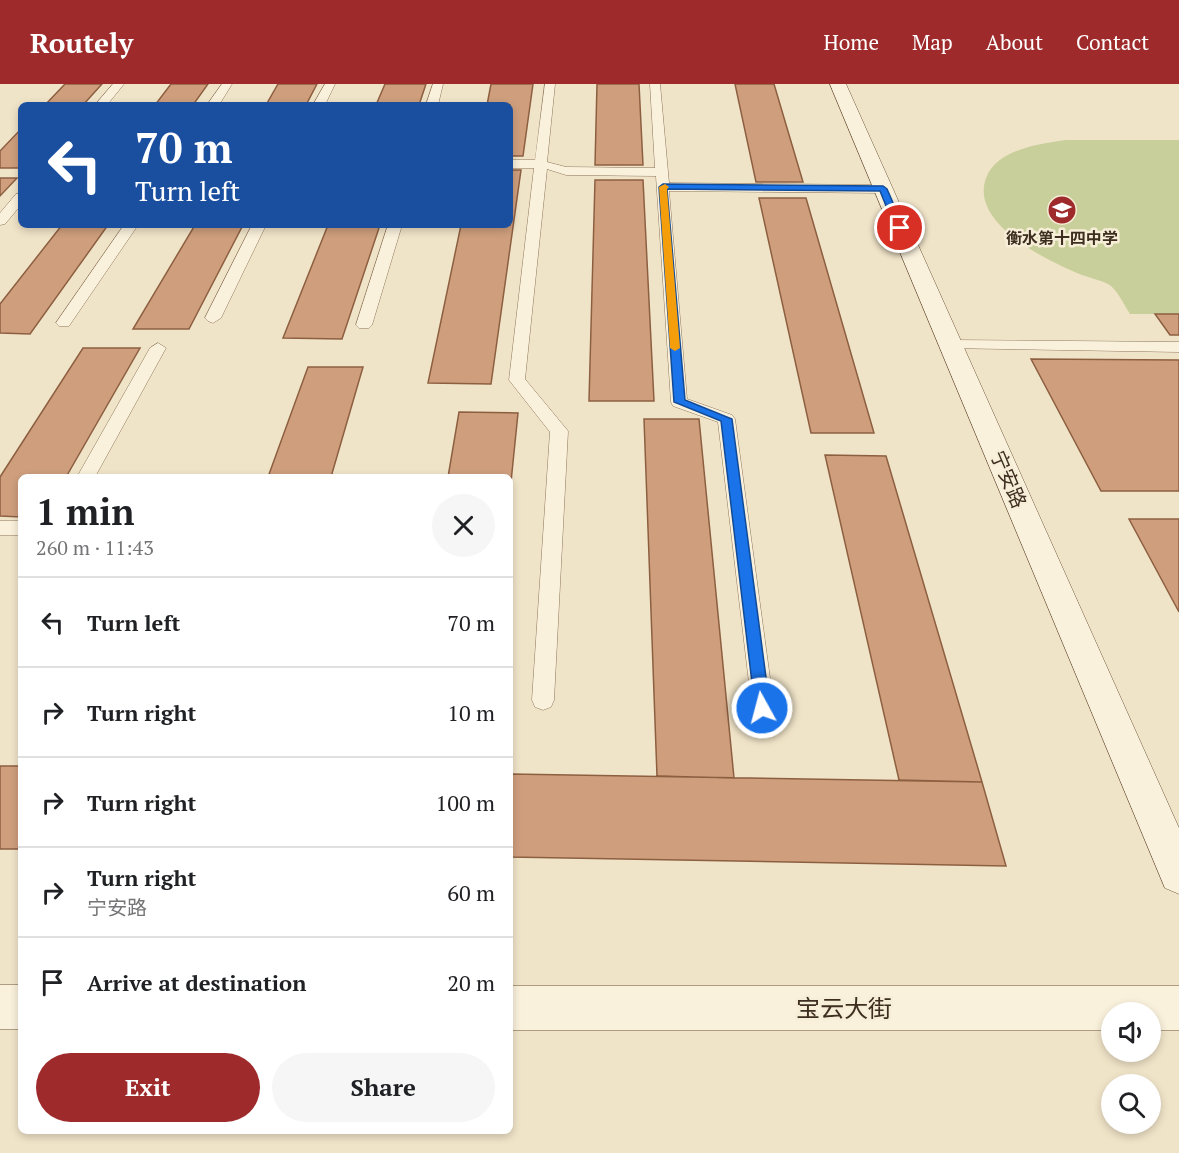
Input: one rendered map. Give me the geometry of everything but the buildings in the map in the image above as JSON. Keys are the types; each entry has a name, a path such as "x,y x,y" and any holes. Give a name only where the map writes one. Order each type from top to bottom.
{"street":[{"name":"宁安路","path":"838,84 1179,874"},
{"path":"0,1007 18,1007"},
{"name":"宝云大街","path":"513,1008 1179,1008"}],"lane":[{"path":"104,102 119,84"},
{"path":"215,102 227,84"},
{"path":"321,102 330,84"},
{"path":"433,102 438,84"},
{"path":"543,700 559,431 517,380 550,84"},
{"path":"655,84 679,402 726,419 762,708"},
{"path":"513,164 541,164 566,171 662,179 883,189"},
{"path":"0,220 18,199"},
{"path":"64,323 129,228"},
{"path":"213,318 258,228"},
{"path":"364,326 393,228"},
{"path":"951,345 1179,347"},
{"path":"88,474 158,348"},
{"path":"0,528 18,528"}],"green space":[{"path":"1066,140 1179,140 1179,314 1130,314 1111,286 1068,269 1033,251 1000,225 989,211 984,195 986,178 991,168 999,160 1032,146"}],"slow traffic":[{"path":"665,187 663,187 675,348"}],"place":[{"name":"衡水第十四中学","path":"1062,210"}],"route":[{"path":"762,708 726,419 679,402 663,187 883,189 900,228"}]}
